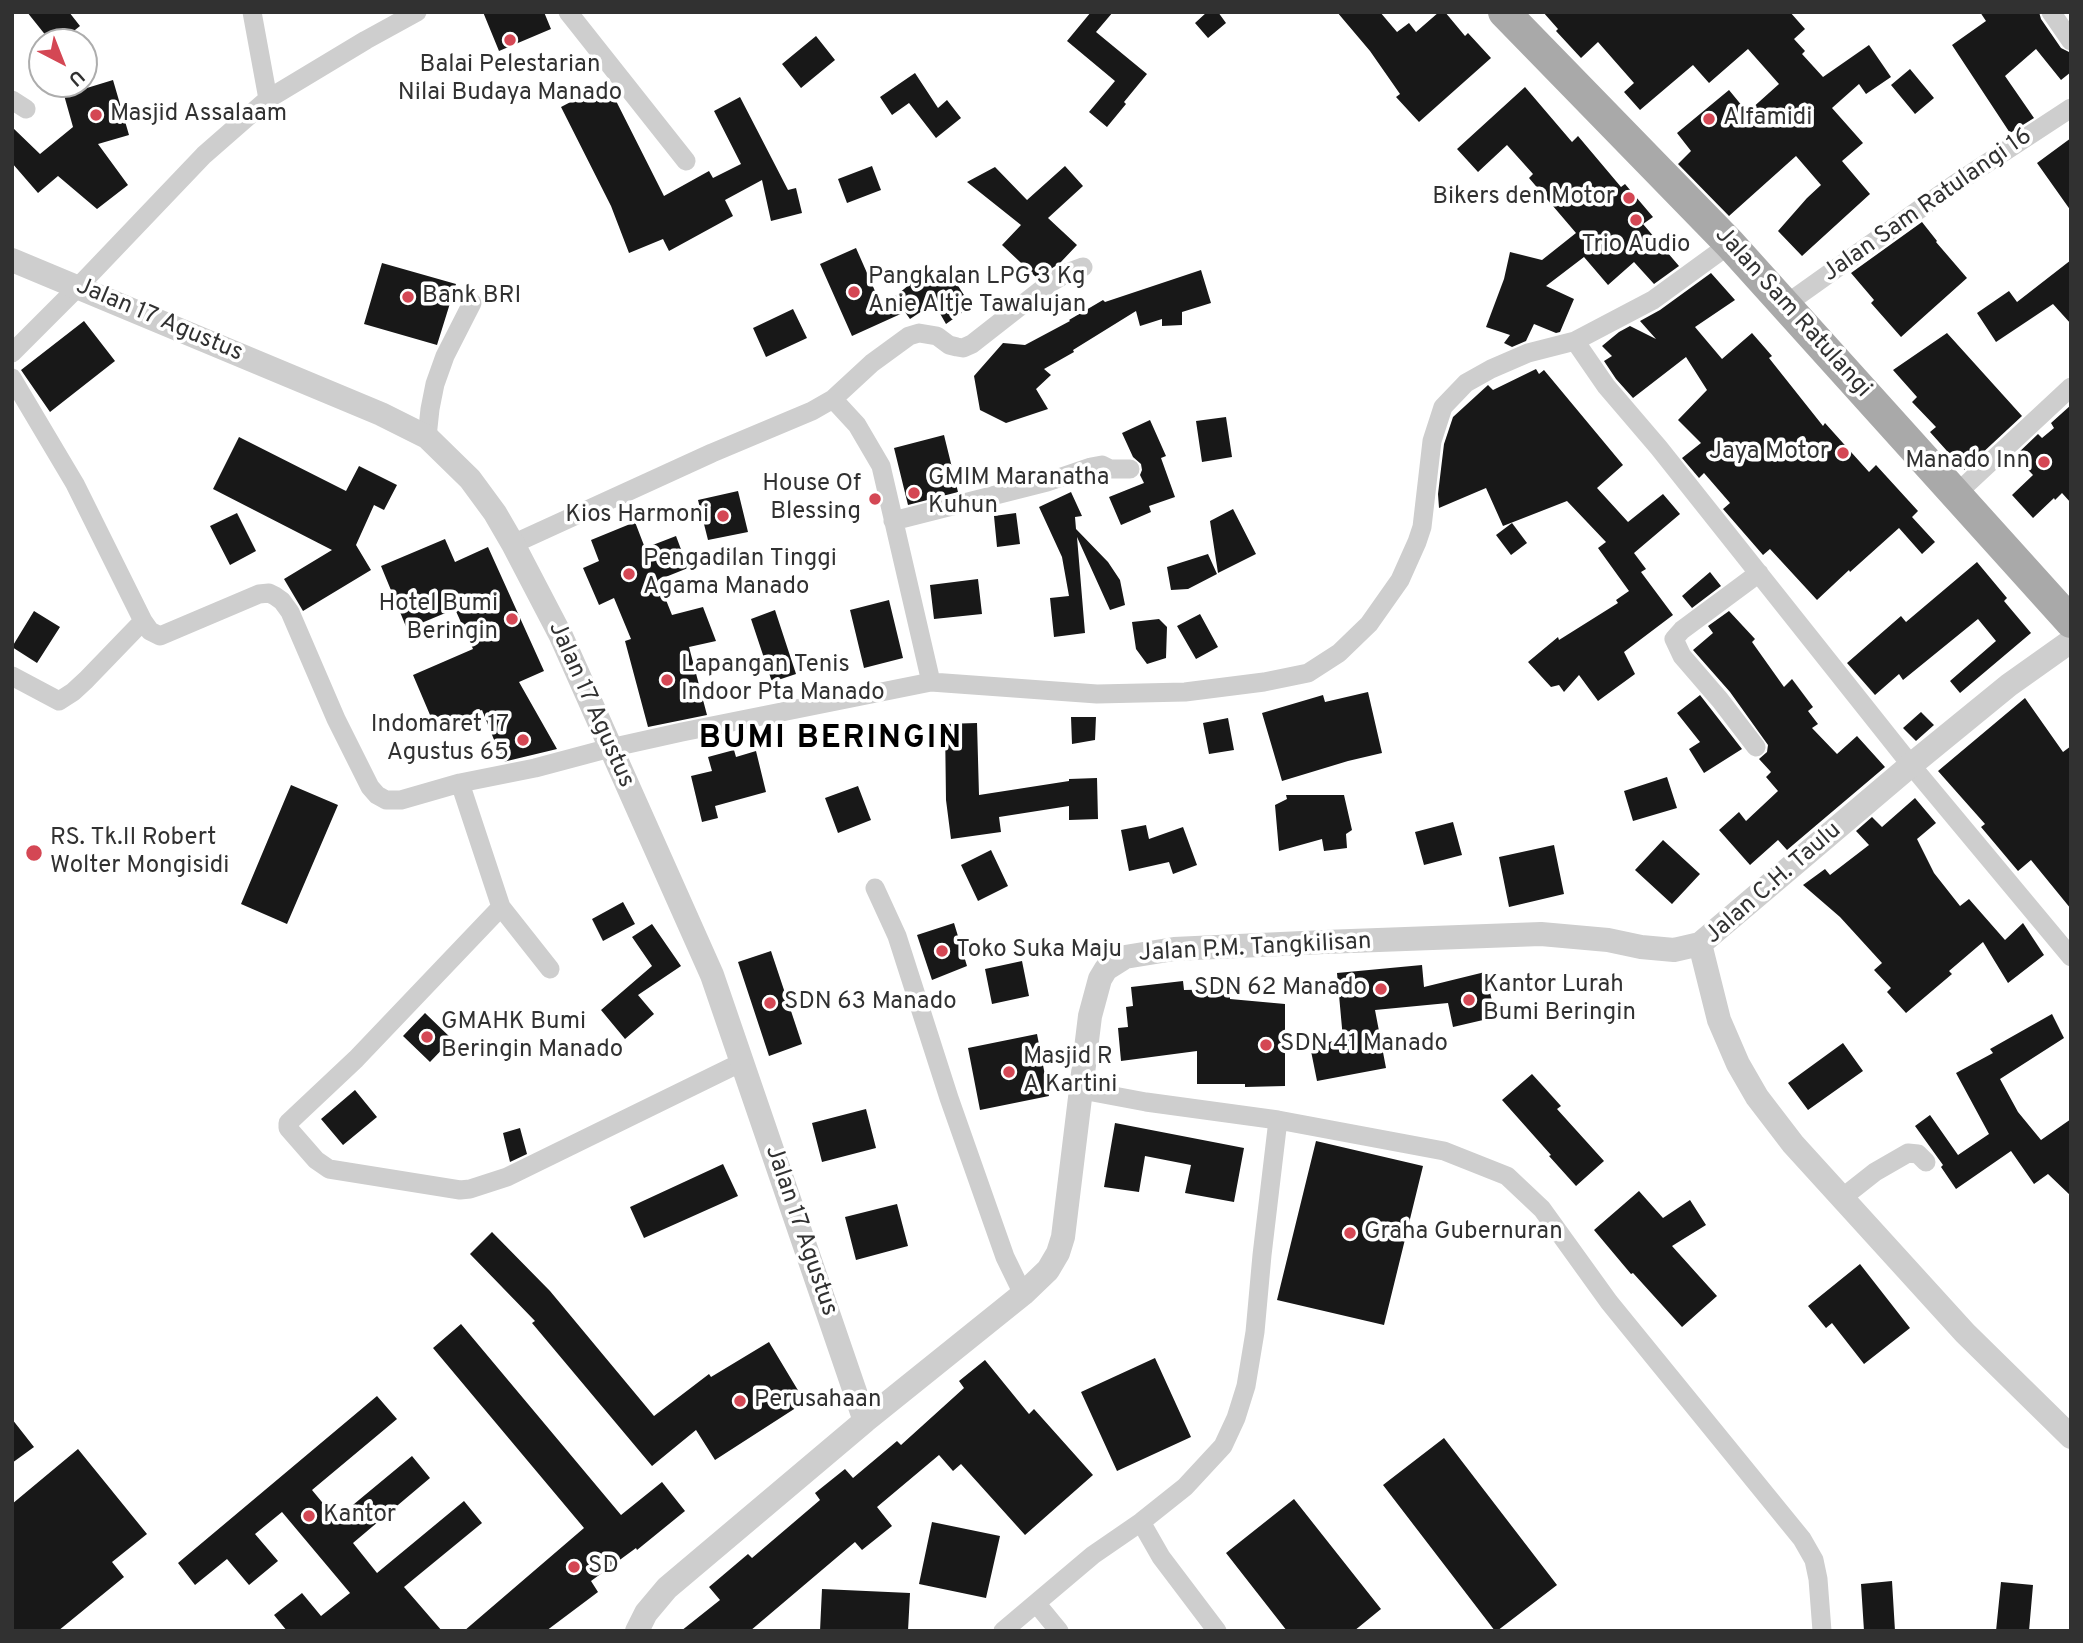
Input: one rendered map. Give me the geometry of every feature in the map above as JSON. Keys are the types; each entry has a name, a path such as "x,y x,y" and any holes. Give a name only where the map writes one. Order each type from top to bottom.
{"main road":[{"name":"Jalan Sam Ratulangi","path":"1504,12 1730,244 2071,622"}],"street":[{"path":"252,12 268,99"},
{"path":"12,353 204,155 268,99 417,12"},
{"path":"568,12 687,161"},
{"path":"2051,12 2071,41"},
{"name":"Jalan Sam Ratulangi 16","path":"1786,305 1955,184 2071,108"},
{"path":"12,378 75,484 150,631 160,636 259,594 269,593 275,596 290,612 336,719 370,786 377,795 386,800 401,800 460,783 535,768 610,748 931,682 1097,694 1185,692 1264,682 1308,673 1339,653 1369,624 1399,580 1422,527 1432,441 1443,407 1466,383 1490,369 1528,353 1575,341 1653,300 1730,244"},
{"name":"Jalan 17 Agustus","path":"12,260 381,414 427,437 470,479 495,513 561,636 712,975 865,1421"},
{"path":"513,544 712,453 812,411 833,399 872,363 909,336 919,333 937,336 949,345 963,348 972,344 1050,283 1083,267"},
{"path":"427,437 432,397 445,356 472,303"},
{"path":"1575,341 1606,386 1659,448 1911,765 2071,957"},
{"path":"1955,495 2071,387"},
{"path":"833,399 856,425 881,466 931,682"},
{"path":"893,521 1046,482 1091,467 1102,465 1110,469 1130,469"},
{"path":"1756,747 1682,656 1674,639 1682,630 1759,573"},
{"path":"12,676 59,701 86,680 143,621"},
{"name":"Jalan C.H. Taulu","path":"2071,641 2009,685 1911,765 1700,944 1719,1020 1738,1064 1757,1097 1793,1144 1965,1333 2071,1437"},
{"path":"460,783 501,907 550,969"},
{"path":"875,888 897,936 948,1098 1005,1257 1023,1294"},
{"path":"501,907 356,1059 288,1123 288,1128 324,1167 460,1190 488,1185 742,1062"},
{"name":"Jalan P.M. Tangkilisan","path":"637,1631 646,1613 667,1588 865,1421 1023,1294 1048,1270 1063,1237 1090,1016 1100,979 1106,969 1125,957 1174,949 1541,934 1674,950 1700,944"},
{"path":"1082,1090 1146,1102 1278,1120 1444,1151 1507,1176 1542,1209 1609,1301 1802,1539 1814,1560 1822,1631"},
{"path":"1003,1631 1093,1555 1185,1487 1223,1446 1236,1418 1246,1386 1255,1332 1278,1120"},
{"path":"1842,1198 1875,1172 1908,1153 1918,1154 1926,1162"},
{"path":"1141,1522 1161,1557 1217,1631"},
{"path":"1036,1603 1059,1631"}],"building":[{"path":"27,12 69,12 80,26 78,28 40,28"},
{"name":"Balai Pelestarian Nilai Budaya Manado","path":"483,12 544,12 551,29 499,51"},
{"path":"1091,12 1113,12 1096,32 1147,74 1107,127 1089,112 1115,81 1067,41"},
{"path":"1207,12 1218,12 1226,23 1208,38 1195,23"},
{"path":"1337,12 1380,12 1397,32 1409,23 1416,32 1439,12 1445,12 1465,36 1468,33 1491,58 1419,122 1396,97 1400,94 1370,51"},
{"path":"1543,12 1790,12 1805,29 1794,39 1805,51 1802,54 1823,77 1869,45 1891,77 1866,94 1859,84 1832,108 1863,143 1842,161 1870,194 1802,256 1778,231 1821,185 1796,156 1729,216 1678,164 1691,151 1677,133 1729,90 1743,107 1745,104 1750,110 1779,84 1748,49 1709,83 1693,65 1640,110 1624,92 1634,83 1598,42 1581,58"},
{"path":"1980,12 2039,12 2061,48 2071,53 2071,72 2061,80 2036,49 2005,76 2034,118 2010,133 1952,45 1986,21"},
{"path":"816,36 835,60 801,88 782,64"},
{"path":"1910,69 1934,98 1915,114 1891,85"},
{"path":"915,73 938,108 947,100 961,118 936,138 909,103 892,115 880,97"},
{"path":"113,80 129,135 98,144 128,185 97,209 58,176 38,193 12,163 12,127 40,154 73,127 65,98 98,98 98,85"},
{"path":"607,83 664,196 709,171 713,178 741,164 714,111 740,97 788,190 796,188 802,213 771,221 762,180 725,200 733,216 669,251 663,239 629,253 611,206 561,107"},
{"path":"1525,87 1572,142 1578,136 1621,187 1625,184 1653,217 1643,224 1679,266 1654,284 1634,262 1608,285 1584,257 1546,286 1574,299 1560,332 1556,333 1534,324 1526,341 1512,347 1504,343 1510,335 1486,327 1504,279 1510,252 1542,260 1576,233 1529,178 1533,174 1507,145 1478,172 1457,149"},
{"path":"2071,138 2071,211 2037,163"},
{"path":"872,166 881,190 847,203 838,179"},
{"path":"1065,166 1083,186 1048,218 1077,245 1060,263 1037,278 1002,245 1021,225 967,182 995,167 1027,200"},
{"path":"1922,222 1967,278 1901,337 1871,303 1874,300 1851,273"},
{"path":"856,248 882,307 915,280 935,269 941,274 948,270 969,303 962,308 963,312 946,324 934,303 910,319 905,312 852,336 820,264"},
{"path":"2071,260 2071,324 2053,304 1996,342 1977,313 2009,291 2017,302"},
{"path":"382,263 456,284 437,345 364,324"},
{"path":"1201,270 1211,303 1182,312 1182,325 1162,326 1162,319 1140,326 1136,311 1044,369 1051,375 1036,389 1048,409 1006,423 980,410 974,376 1003,343 1025,345 1103,300 1105,302"},
{"path":"1711,273 1735,300 1695,327 1722,359 1752,333 1823,426 1825,423 1869,472 1876,465 1918,511 1912,517 1935,542 1922,554 1899,528 1817,600 1770,549 1763,555 1723,509 1730,503 1704,473 1699,478 1682,458 1701,443 1678,420 1707,390 1686,357 1633,398 1616,379 1604,361 1612,356 1602,346 1630,326 1656,339 1640,321"},
{"path":"793,309 807,338 766,357 753,328"},
{"path":"84,321 115,361 50,412 21,370"},
{"path":"1947,333 2022,416 1964,470 1930,432 1936,427 1912,402 1917,397 1893,370"},
{"path":"1536,369 1539,374 1544,370 1623,465 1597,488 1628,522 1663,494 1680,514 1634,553 1646,569 1641,572 1673,615 1624,652 1635,674 1598,701 1579,675 1564,692 1559,685 1551,687 1528,662 1558,637 1559,640 1618,603 1616,600 1629,591 1598,548 1606,542 1567,501 1503,526 1486,488 1439,508 1444,444 1453,417 1488,385 1493,390"},
{"path":"2071,405 2071,503 2062,493 2033,518 2012,495 2033,475 2015,456 2038,434 2042,438 2054,428 2051,423"},
{"path":"1226,417 1232,457 1202,462 1196,421"},
{"path":"1150,420 1166,456 1161,458 1175,497 1149,506 1151,512 1121,525 1109,497 1144,483 1140,475 1141,464 1133,457 1122,433"},
{"path":"944,435 958,492 908,505 894,448"},
{"path":"239,437 346,491 359,466 397,485 384,510 374,505 356,545 371,570 303,611 284,579 332,550 213,489"},
{"name":"Kios Harmoni","path":"738,491 748,532 708,540 698,500"},
{"path":"1071,492 1082,516 1075,517 1076,529 1108,562 1120,580 1125,605 1110,610 1077,537 1085,633 1054,637 1050,598 1069,596 1062,557 1039,507"},
{"path":"1233,509 1256,554 1218,573 1210,521"},
{"path":"237,513 256,551 230,565 210,526"},
{"path":"1016,513 1020,544 997,547 994,516"},
{"path":"635,522 645,548 676,536 688,568 658,580 672,615 703,607 716,641 689,647 707,715 648,727 625,641 631,639 614,598 599,605 583,568 599,561 591,540"},
{"path":"1512,523 1527,543 1511,555 1496,535"},
{"path":"445,539 455,562 488,547 544,671 519,682 557,749 503,762 482,710 436,729 413,675 473,649 455,609 407,629 381,566"},
{"path":"1208,554 1217,574 1188,589 1171,590 1167,567"},
{"path":"1977,562 2007,598 2004,601 2031,633 1960,693 1950,681 1996,641 1978,619 1903,680 1899,674 1875,695 1847,663 1901,616 1906,622"},
{"path":"1710,572 1721,586 1692,608 1682,596"},
{"path":"978,579 982,614 934,619 930,585"},
{"path":"889,600 903,658 864,668 850,610"},
{"path":"775,610 796,674 772,682 751,619"},
{"path":"34,611 60,627 37,663 12,647"},
{"path":"1729,611 1755,639 1752,642 1784,687 1792,679 1813,707 1808,711 1818,724 1812,728 1837,754 1857,736 1885,767 1787,850 1778,840 1750,865 1719,830 1739,812 1746,821 1778,791 1766,777 1771,772 1759,759 1767,752 1768,745 1730,692 1693,650 1713,633 1708,626"},
{"path":"1200,614 1218,647 1196,659 1177,626"},
{"path":"1159,619 1167,627 1166,658 1147,664 1136,649 1132,622"},
{"path":"1368,692 1382,753 1282,781 1262,713 1323,695 1325,702"},
{"path":"1700,695 1742,749 1704,773 1689,749 1700,742 1677,713"},
{"path":"2025,698 2063,752 2071,746 2071,909 2031,860 2018,871 1981,827 1985,824 1938,771"},
{"path":"1921,712 1934,725 1916,741 1903,728"},
{"path":"1071,717 1096,717 1095,740 1072,744"},
{"path":"1228,718 1234,750 1209,754 1203,723"},
{"path":"977,723 979,795 1069,779 1097,778 1098,819 1069,820 1069,806 999,817 1001,832 951,839 946,800 945,724"},
{"path":"734,750 736,757 756,751 766,792 715,806 718,818 702,822 691,776 712,771 708,757"},
{"path":"1667,777 1677,808 1633,821 1624,791"},
{"path":"291,785 338,805 287,924 241,904"},
{"path":"858,786 871,820 838,833 825,798"},
{"path":"1286,795 1344,795 1352,830 1346,834 1347,848 1324,851 1322,839 1279,851 1275,805 1287,799"},
{"path":"1915,798 1936,823 1917,839 1934,873 1960,906 1969,899 2005,940 2023,923 2044,955 2008,983 1983,942 1949,971 1952,974 1906,1013 1887,992 1891,988 1874,970 1882,963 1840,917 1803,885 1825,869 1830,875 1869,845 1856,831 1872,817 1882,827"},
{"path":"1453,822 1462,855 1424,865 1415,832"},
{"path":"1146,825 1149,839 1183,827 1197,865 1173,874 1169,862 1129,871 1121,830"},
{"path":"1663,840 1700,874 1672,904 1635,870"},
{"path":"1554,845 1564,894 1509,907 1499,857"},
{"path":"991,850 1008,886 978,901 961,865"},
{"path":"623,902 635,924 603,941 592,919"},
{"name":"Toko Suka Maju","path":"954,923 967,966 932,980 917,935"},
{"path":"652,924 681,966 638,995 654,1014 625,1039 601,1010 652,966 632,937"},
{"name":"SDN 63 Manado","path":"771,951 802,1044 769,1056 738,962"},
{"path":"1022,961 1029,996 992,1004 985,969"},
{"path":"1422,965 1424,987 1485,972 1496,1017 1453,1027 1448,1003 1375,1010 1386,1068 1317,1081 1310,1046 1343,1039 1337,973"},
{"path":"1183,981 1184,990 1230,989 1230,999 1285,1004 1285,1086 1197,1084 1197,1051 1121,1061 1118,1028 1128,1027 1126,1007 1133,1006 1131,987"},
{"name":"GMAHK Bumi Beringin Manado","path":"425,1013 452,1039 430,1062 403,1036"},
{"path":"2052,1014 2064,1038 2000,1079 2018,1112 2041,1140 2071,1119 2071,1196 2048,1174 2034,1184 2011,1151 1956,1189 1941,1167 1943,1165 1915,1126 1930,1115 1958,1155 1989,1134 1956,1073 1993,1053 1990,1049"},
{"name":"Masjid R A Kartini","path":"1037,1034 1049,1096 980,1110 968,1048"},
{"path":"1843,1043 1863,1071 1808,1110 1788,1083"},
{"path":"1532,1074 1561,1106 1557,1109 1604,1161 1576,1186 1502,1100"},
{"path":"355,1090 377,1117 343,1145 321,1119"},
{"path":"866,1109 876,1148 822,1162 812,1123"},
{"path":"1115,1123 1244,1148 1234,1202 1185,1193 1191,1165 1145,1156 1139,1192 1104,1187"},
{"path":"520,1128 527,1154 510,1162 503,1133"},
{"name":"Graha Gubernuran","path":"1316,1141 1423,1166 1384,1325 1277,1300"},
{"path":"723,1164 738,1196 644,1238 630,1207"},
{"path":"1639,1191 1663,1218 1690,1200 1706,1225 1672,1246 1717,1296 1682,1327 1633,1273 1631,1274 1594,1230"},
{"path":"897,1204 908,1246 856,1260 845,1217"},
{"path":"492,1232 550,1291 654,1416 709,1374 711,1377 769,1342 805,1402 715,1460 696,1430 652,1466 532,1323 535,1321 470,1254"},
{"path":"1860,1264 1910,1328 1864,1364 1832,1323 1826,1328 1808,1306"},
{"path":"461,1324 621,1515 662,1482 685,1511 637,1550 636,1548 591,1581 598,1592 546,1631 464,1631 584,1528 433,1348"},
{"path":"1155,1358 1191,1437 1117,1471 1081,1392"},
{"path":"985,1360 1029,1414 1034,1409 1093,1475 1025,1535 961,1464 953,1471 939,1455 877,1507 892,1526 862,1550 855,1542 750,1631 681,1631 720,1600 709,1587 748,1554 752,1558 820,1500 815,1493 845,1469 853,1478 897,1441 901,1445 964,1388 959,1381"},
{"name":"Kantor","path":"377,1396 397,1419 312,1490 336,1519 412,1456 430,1478 353,1543 377,1573 464,1501 482,1523 404,1587 442,1631 287,1631 274,1615 302,1593 321,1616 350,1593 282,1512 255,1534 278,1561 249,1585 227,1559 195,1585 178,1563"},
{"path":"12,1419 34,1447 12,1463"},
{"path":"1444,1438 1557,1585 1497,1631 1383,1485"},
{"path":"78,1449 147,1534 112,1562 124,1577 58,1631 12,1631 12,1504"},
{"path":"1294,1499 1381,1609 1354,1631 1287,1631 1226,1553"},
{"path":"932,1522 1000,1536 986,1598 919,1584"},
{"path":"1892,1581 1895,1631 1864,1631 1861,1584"},
{"path":"2001,1582 2033,1585 2029,1631 1996,1631"},
{"path":"822,1589 910,1593 908,1631 820,1631"}],"place":[{"name":"Balai Pelestarian Nilai Budaya Manado","path":"510,40"},
{"name":"Masjid Assalaam","path":"96,115"},
{"name":"Alfamidi","path":"1709,119"},
{"name":"Bikers den Motor","path":"1629,198"},
{"name":"Trio Audio","path":"1636,220"},
{"name":"Pangkalan LPG 3 Kg Anie Altje Tawalujan","path":"854,292"},
{"name":"Bank BRI","path":"408,297"},
{"name":"Jaya Motor","path":"1843,453"},
{"name":"Manado Inn","path":"2044,462"},
{"name":"GMIM Maranatha Kuhun","path":"914,493"},
{"name":"House Of Blessing","path":"875,499"},
{"name":"Kios Harmoni","path":"723,516"},
{"name":"Pengadilan Tinggi Agama Manado","path":"629,574"},
{"name":"Hotel Bumi Beringin","path":"512,619"},
{"name":"Lapangan Tenis Indoor Pta Manado","path":"667,680"},
{"name":"Indomaret 17 Agustus 65","path":"523,740"},
{"name":"RS. Tk.II Robert Wolter Mongisidi","path":"34,853"},
{"name":"Toko Suka Maju","path":"942,951"},
{"name":"SDN 62 Manado","path":"1381,989"},
{"name":"Kantor Lurah Bumi Beringin","path":"1469,1000"},
{"name":"SDN 63 Manado","path":"770,1003"},
{"name":"GMAHK Bumi Beringin Manado","path":"427,1037"},
{"name":"SDN 41 Manado","path":"1266,1045"},
{"name":"Masjid R A Kartini","path":"1009,1072"},
{"name":"Graha Gubernuran","path":"1350,1233"},
{"name":"Perusahaan","path":"740,1401"},
{"name":"Kantor","path":"309,1516"},
{"name":"SD","path":"574,1567"}],"district":[{"name":"BUMI BERINGIN","path":"831,741"}]}
